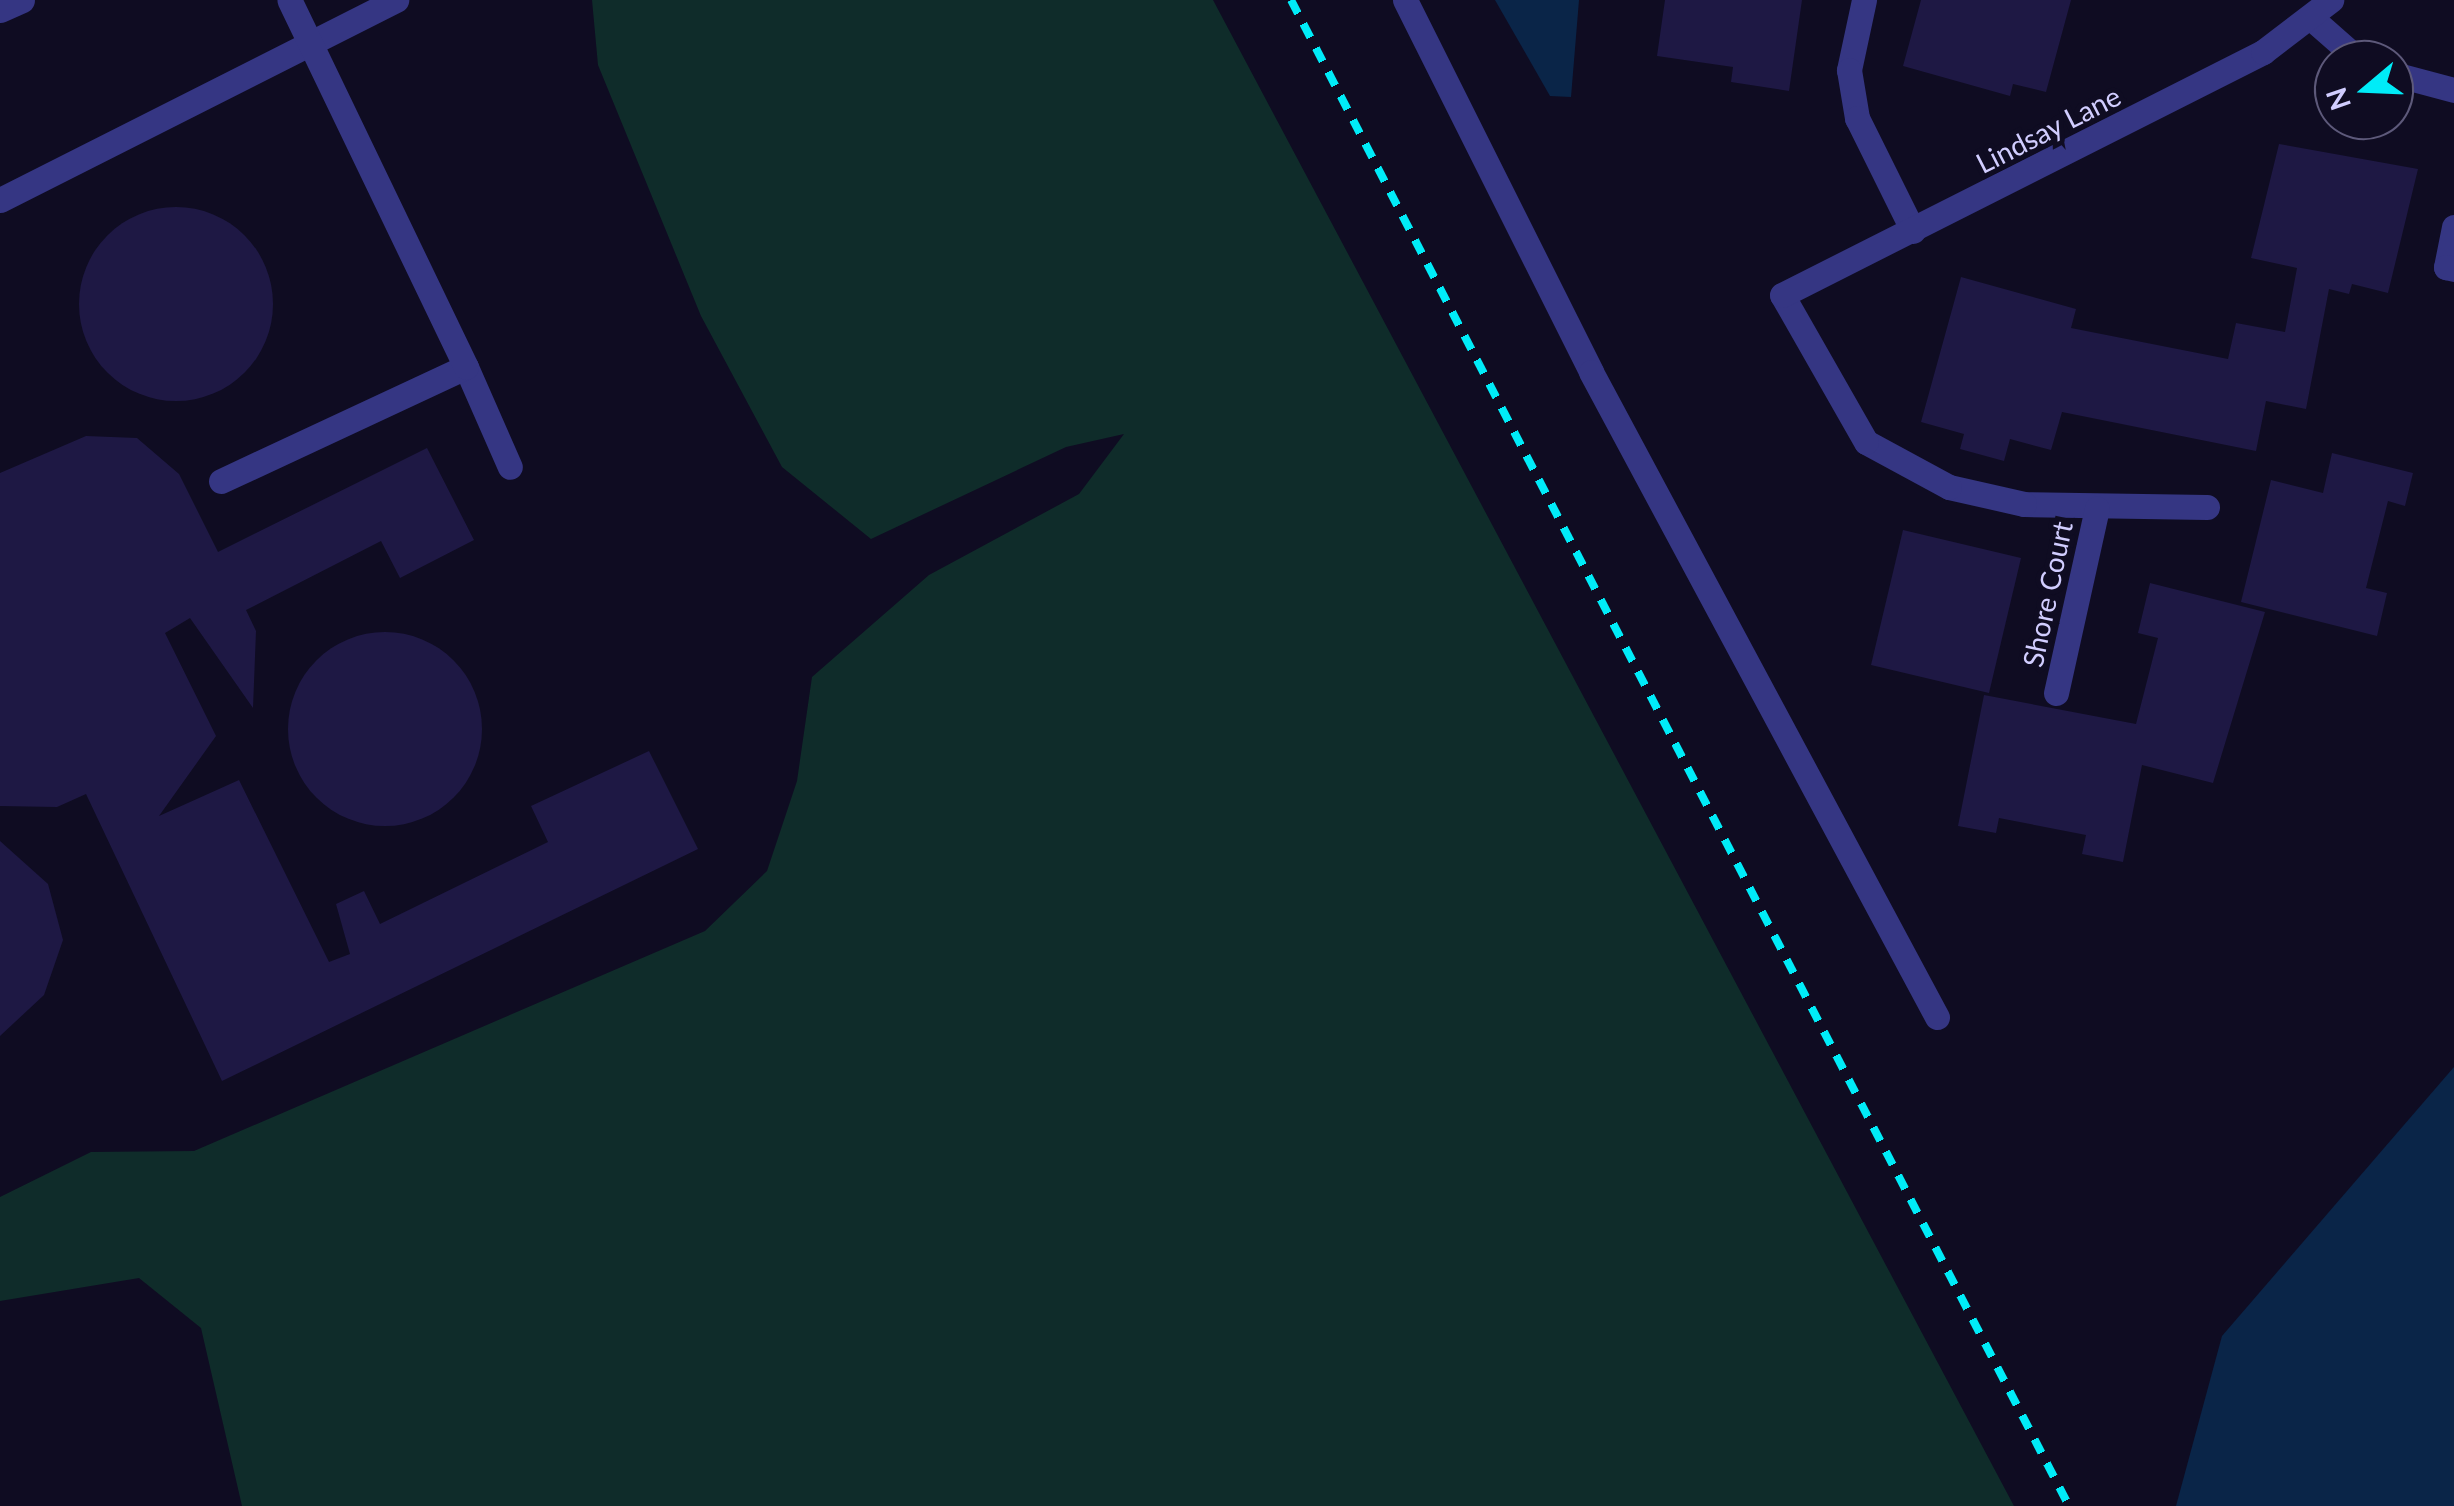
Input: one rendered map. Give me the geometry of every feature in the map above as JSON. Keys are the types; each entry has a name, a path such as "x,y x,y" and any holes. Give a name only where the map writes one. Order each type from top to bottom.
{"street":[{"path":"0,10 22,0"},
{"path":"289,0 466,366 510,468"},
{"path":"0,200 396,0"},
{"path":"1405,0 1600,389 1936,1017"},
{"path":"1864,0 1849,70 1858,118 1914,230"},
{"name":"Lindsay Lane","path":"1782,295 2263,52 2331,0"},
{"path":"2310,16 2336,40"},
{"path":"2414,79 2454,90"},
{"path":"2454,227 2446,267 2454,269"},
{"name":"Shore Court","path":"1782,295 1866,442 1949,487 2024,504 2207,507"},
{"path":"221,481 466,366"},
{"name":"Shore Court","path":"2056,693 2097,508"}],"green space":[{"path":"592,0 1213,0 2014,1506 242,1506 201,1328 139,1278 0,1301 0,1197 91,1152 194,1151 705,931 767,871 797,781 812,677 929,575 1079,494 1124,434 1066,447 871,539 782,467 701,316 598,65"}],"water":[{"path":"1495,0 1579,0 1571,97 1550,96"},
{"path":"2454,1067 2454,1506 2176,1506 2222,1336"}],"building":[{"path":"1665,0 1802,0 1789,91 1731,82 1733,67 1657,56"},
{"path":"1921,0 2071,0 2046,92 2013,84 2010,96 1903,66"},
{"path":"2279,144 2418,169 2388,293 2352,284 2349,294 2329,289 2306,409 2266,401 2256,451 2062,412 2051,450 2010,439 2004,461 1960,449 1964,434 1921,422 1961,277 2076,309 2071,328 2228,359 2236,323 2285,332 2297,268 2251,258"},
{"path":"176,207 213,214 245,235 266,267 273,304 266,341 245,373 213,394 176,401 139,394 107,373 86,341 79,304 86,267 107,235 139,214"},
{"path":"86,436 137,438 179,474 218,552 427,448 474,540 400,578 381,541 246,610 256,631 253,708 190,618 165,633 216,736 159,816 239,780 329,962 350,954 336,904 364,891 380,924 548,842 531,806 649,751 698,849 222,1081 86,794 57,807 0,806 0,473"},
{"path":"2332,453 2413,473 2405,506 2388,501 2366,588 2387,593 2377,636 2241,602 2271,480 2323,493"},
{"path":"1903,530 2021,558 1989,693 1871,665"},
{"path":"2150,583 2265,612 2213,783 2142,765 2123,862 2082,854 2086,835 1999,818 1996,833 1958,826 1984,695 2136,724 2158,638 2138,633"},
{"path":"385,632 422,640 453,661 474,692 482,729 474,766 453,797 422,818 385,826 348,818 317,797 296,766 288,729 296,692 317,661 348,640"},
{"path":"0,841 48,884 63,940 44,995 0,1036"}],"railway":[{"path":"1291,0 2069,1506"}]}
